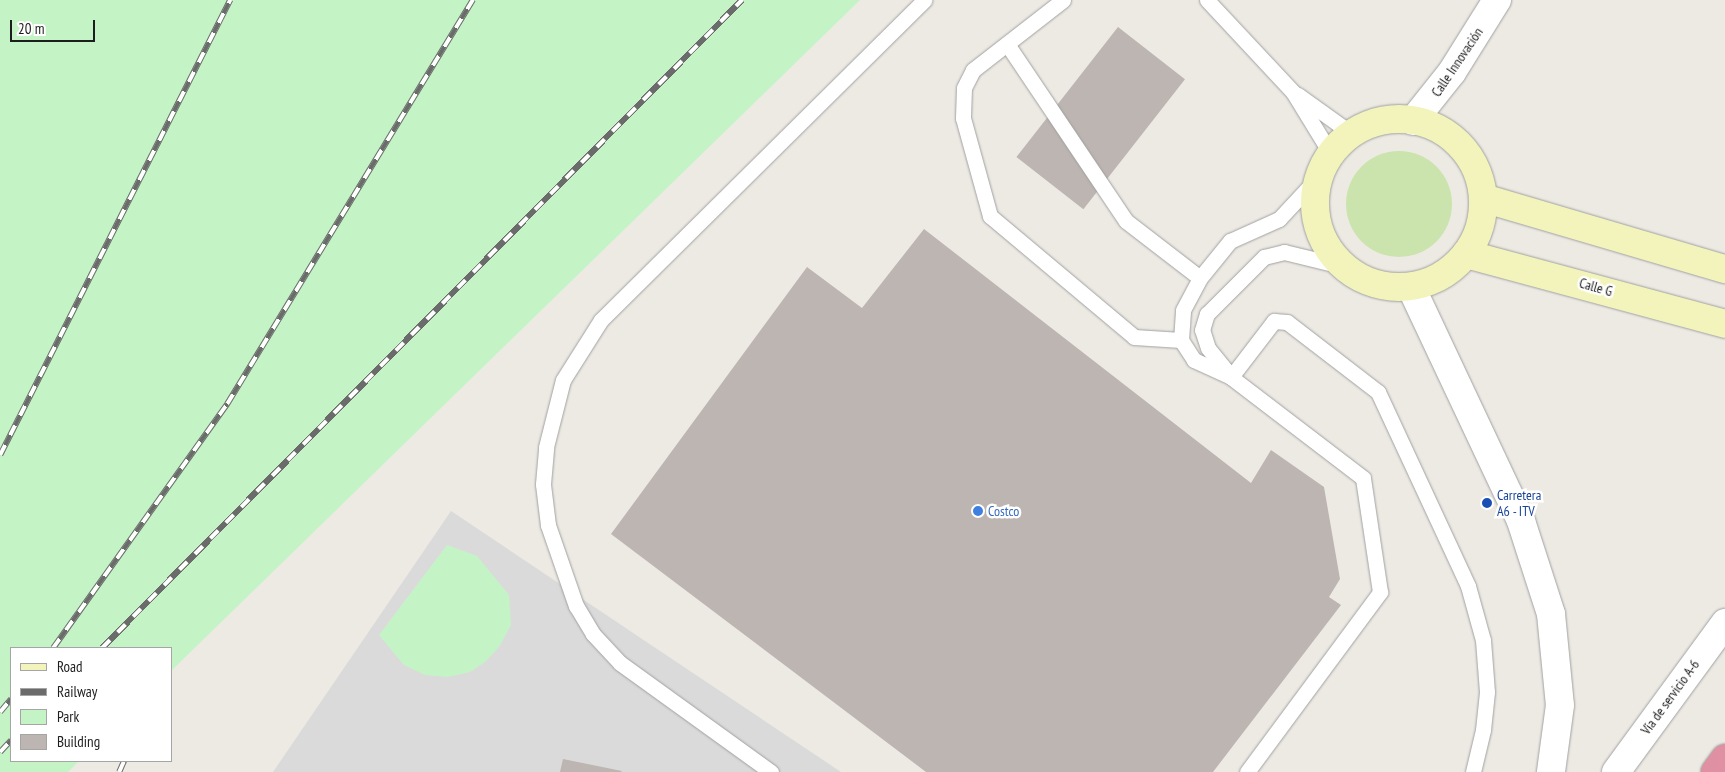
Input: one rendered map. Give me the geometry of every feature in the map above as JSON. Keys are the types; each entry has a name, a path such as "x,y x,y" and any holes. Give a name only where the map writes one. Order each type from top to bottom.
{"highway":[{"path":"1715,772 1725,758"}],"street":[{"name":"Calle Innovación","path":"1413,120 1452,72 1497,0"},
{"path":"1413,120 1441,131 1468,156 1483,198 1480,228 1466,254 1432,281 1410,287 1378,284 1342,266 1327,247 1318,224 1315,200 1325,165 1352,134 1370,124 1413,120"},
{"path":"1483,198 1725,269"},
{"name":"Calle G","path":"1466,254 1725,324"},
{"path":"1410,287 1521,521 1551,614 1560,705 1551,772"},
{"name":"Vía de servicio A-6","path":"1616,772 1725,623"}],"lane":[{"path":"772,772 620,663 593,634 576,606 548,525 544,484 546,448 564,380 601,320 924,0"},
{"path":"1063,0 973,70 964,88 963,118 990,216 1134,337 1181,340"},
{"path":"1207,0 1293,92 1352,134"},
{"path":"1007,44 1126,222 1200,278"},
{"path":"1247,772 1380,592 1363,478 1231,377 1194,360 1181,340 1183,310 1200,278 1230,241 1279,219 1325,165 1293,92"},
{"path":"1231,377 1208,348 1202,330 1207,314 1264,256 1284,252 1342,266"},
{"path":"1231,377 1274,321 1281,321 1287,322 1378,392 1468,586 1483,640 1487,692 1483,730 1472,772"}],"shaded area":[{"path":"451,511 841,772 273,772"}],"green space":[{"path":"0,0 860,0 172,670 172,647 10,647 10,762 78,762 68,772 0,772"},
{"path":"1399,151 1419,155 1436,167 1448,184 1452,204 1448,224 1436,241 1419,253 1399,257 1379,253 1362,241 1350,224 1346,204 1350,184 1362,167 1379,155"},
{"path":"447,545 477,556 509,595 511,625 499,647 485,662 470,672 448,677 425,675 404,665 379,635"}],"building":[{"path":"1118,27 1185,79 1083,209 1016,157"},
{"name":"Costco","path":"924,229 1251,483 1271,450 1324,487 1340,579 1329,597 1341,605 1213,772 926,772 611,534 807,267 862,308"},
{"path":"563,759 622,771 560,772"}],"railway":[{"path":"0,455 230,0"},
{"path":"54,647 227,404 473,0"},
{"path":"103,647 742,0"},
{"path":"0,712 10,700"},
{"path":"0,752 10,741"},
{"path":"119,772 124,762"}],"place":[{"name":"Carretera A6 - ITV","path":"1487,503"},
{"name":"Costco","path":"978,511"}]}
